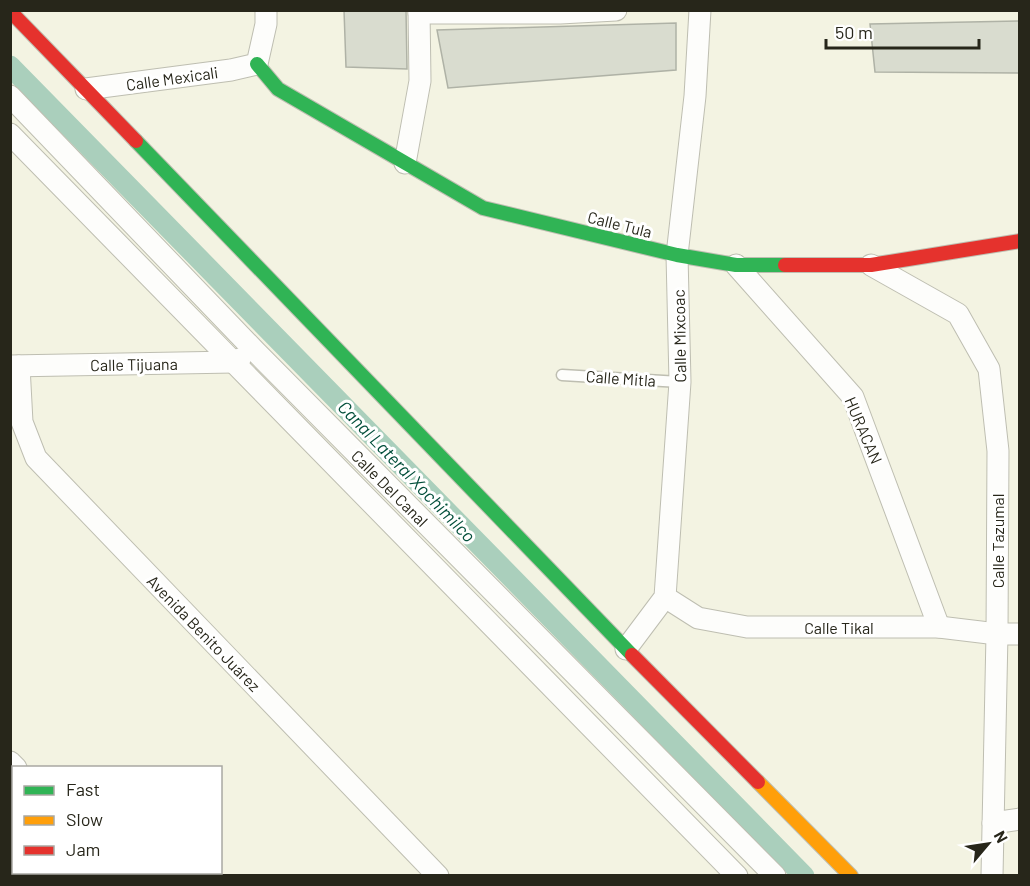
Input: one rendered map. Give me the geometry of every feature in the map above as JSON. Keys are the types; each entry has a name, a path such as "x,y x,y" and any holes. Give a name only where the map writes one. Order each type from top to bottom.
{"street":[{"path":"257,64 266,24 266,10"},
{"path":"405,163 420,81 419,12 616,10"},
{"name":"Calle Mixcoac","path":"665,597 680,382 678,255 695,96 700,10"},
{"path":"11,11 626,648 851,876"},
{"name":"Calle Mexicali","path":"86,89 231,70 257,64"},
{"name":"Calle Tula","path":"257,64 278,89 483,208 678,255 736,265 871,265 1020,241"},
{"name":"Calle Del Canal","path":"10,96 255,351 775,876"},
{"path":"12,137 43,129"},
{"path":"12,137 737,876"},
{"name":"HURACAN","path":"736,265 853,397 939,627"},
{"name":"Calle Tazumal","path":"871,265 958,314 988,369 998,451 998,634 992,876"},
{"name":"Calle Tijuana","path":"15,366 234,362 255,351"},
{"name":"Avenida Benito Juárez","path":"15,366 22,422 36,458 438,876"},
{"path":"626,648 665,597"},
{"name":"Calle Tikal","path":"665,597 698,618 747,627 939,627 998,634 1020,634"},
{"path":"993,823 1020,819"}],"lane":[{"name":"Calle Mitla","path":"562,375 680,382"}],"building":[{"path":"344,10 406,10 407,69 346,67"},
{"path":"1020,21 1020,73 875,72 870,24"},
{"path":"676,23 676,70 448,88 437,30"}],"waterway":[{"name":"Canal Lateral Xochimilco","path":"10,66 804,876"}],"traffic: fast":[{"path":"257,64 278,89 483,208 677,255 736,265 785,265"},
{"path":"136,141 632,655"}],"traffic: slow":[{"path":"758,782 851,876"}],"traffic: jam":[{"path":"10,11 136,141"},
{"path":"785,265 871,265 1020,241"},
{"path":"632,655 758,782"}]}
